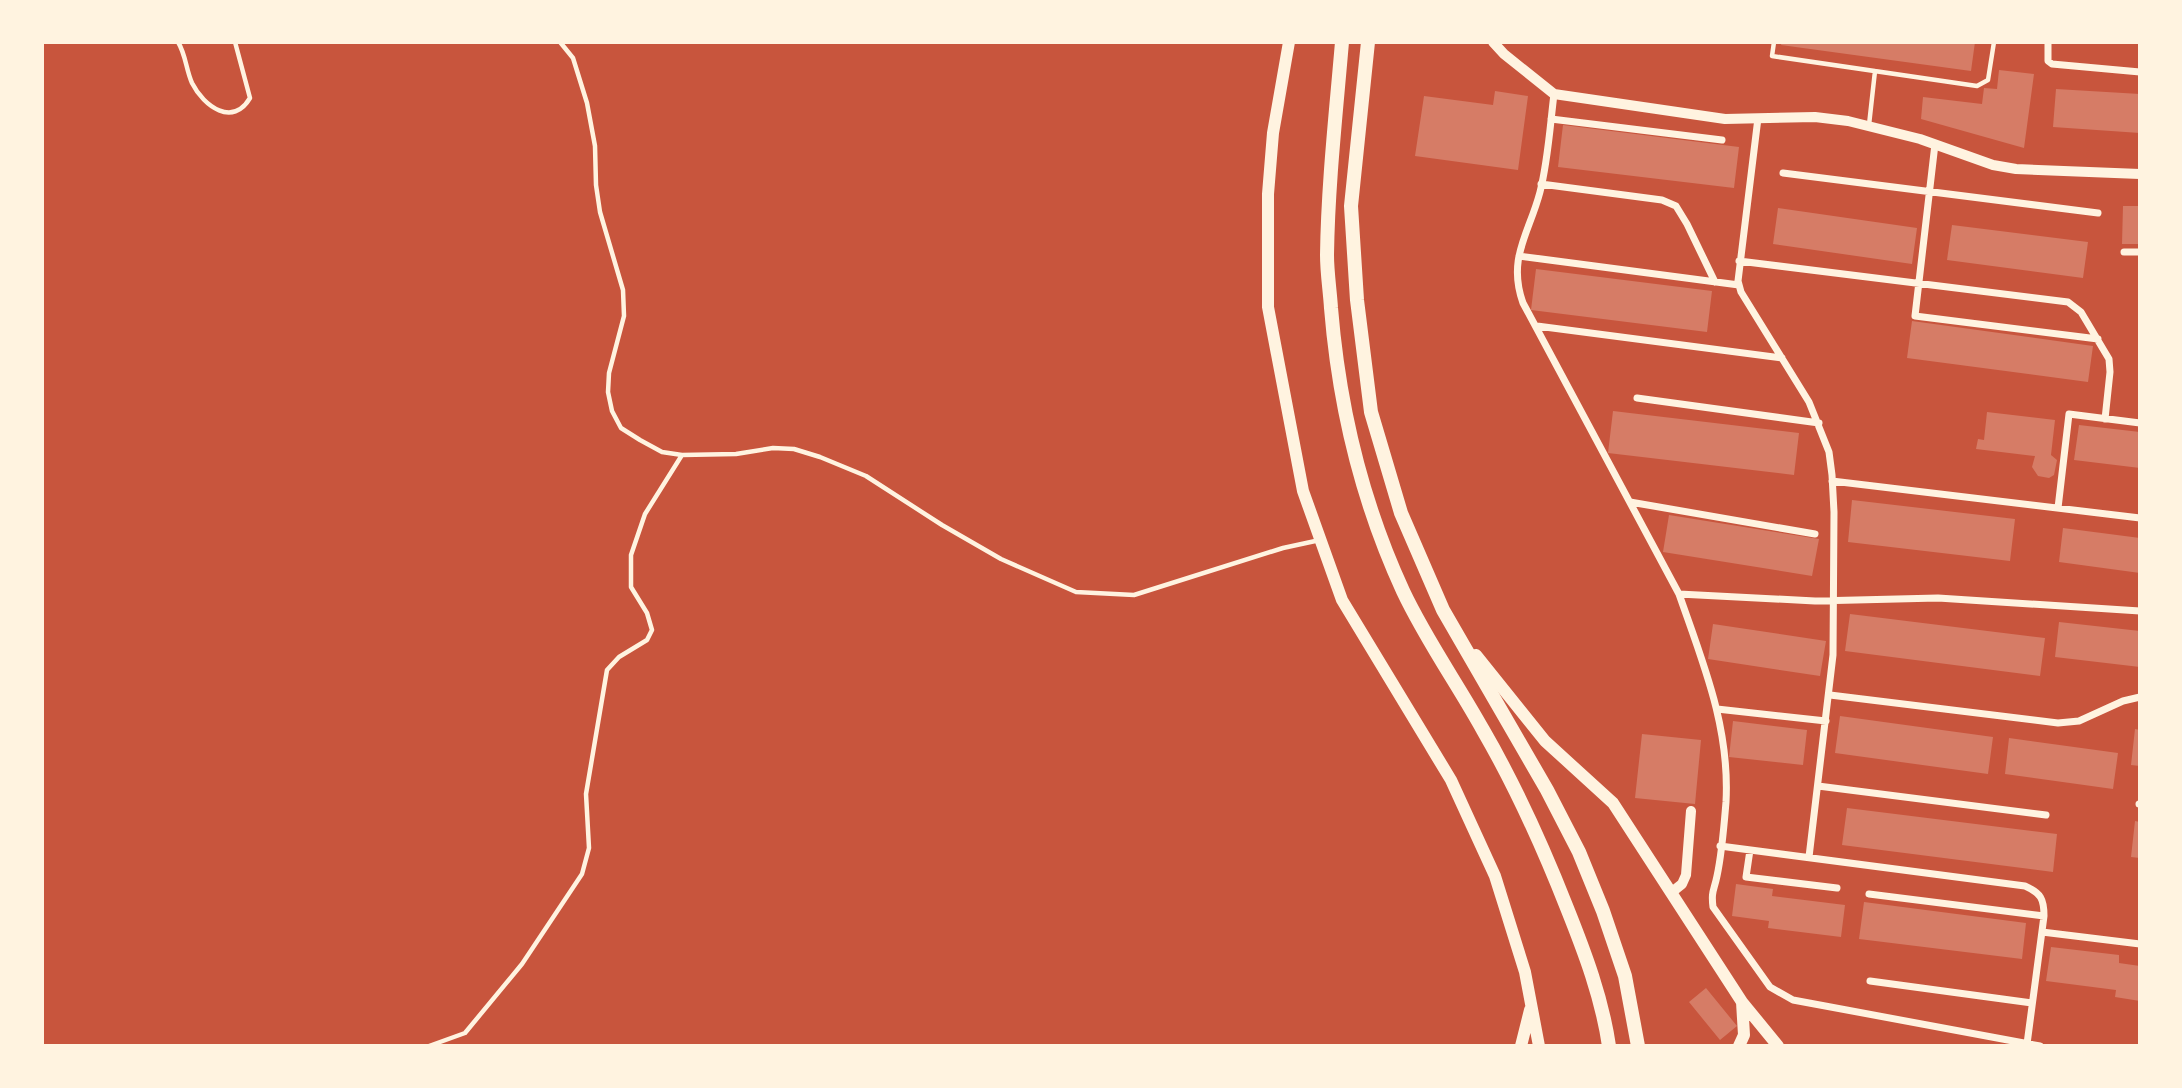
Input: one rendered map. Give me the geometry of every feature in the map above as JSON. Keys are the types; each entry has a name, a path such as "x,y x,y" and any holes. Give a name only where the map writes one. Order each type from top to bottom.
{"highway":[{"path":"1342,42 1327,257 1334,341 1352,446 1377,528 1404,593 1444,667 1489,741 1550,865 1588,960 1609,1046"},
{"path":"1368,42 1352,205 1357,300 1371,412 1401,513 1437,597 1547,790 1579,852 1625,976 1638,1046"}],"main road":[{"path":"1289,42 1273,133 1268,194 1268,307 1304,491 1342,600 1451,780 1495,876 1525,972 1539,1046"},
{"path":"1437,597 1486,671 1545,741 1613,803 1742,1002 1778,1046"},
{"path":"1521,1046 1532,1002"},
{"path":"1739,1046 1745,1028 1742,1002"},
{"path":"1536,1028 1545,1046"}],"street":[{"path":"1493,42 1554,94 1725,119 1815,117 1868,125 1935,144 1993,165 2016,169 2140,174"},
{"path":"2048,42 2048,61 2053,64 2140,72"},
{"path":"1554,94 1541,184 1516,267 1518,288 1679,594 1717,709 1726,755 1726,803 1717,879 1711,892 1713,907 1770,987 1794,1000 2040,1046"},
{"path":"1758,118 1739,261 1739,285 1810,402 1829,452 1832,481 1833,656 1809,858"},
{"path":"1551,119 1722,140"},
{"path":"1935,144 1915,316 2098,340"},
{"path":"1783,173 2098,213"},
{"path":"1541,184 1662,200 1676,206 1715,282"},
{"path":"2124,252 2140,252"},
{"path":"1519,256 1739,285"},
{"path":"1739,261 2068,302 2081,312 2109,359 2105,419"},
{"path":"1537,326 1782,358"},
{"path":"1637,398 1819,423"},
{"path":"2058,508 2069,414 2140,423"},
{"path":"1832,481 2140,518"},
{"path":"1630,502 1815,534"},
{"path":"1679,594 1833,601 1938,598 2140,611"},
{"path":"1829,695 2058,723 2079,721 2123,701 2140,697"},
{"path":"1717,709 1826,721"},
{"path":"1818,786 2046,815"},
{"path":"1672,892 1682,884 1686,874 1691,811"},
{"path":"1720,846 2025,886 2039,892 2044,902 2044,916 2027,1044"},
{"path":"1750,850 1746,877 1837,888"},
{"path":"1869,894 2044,916"},
{"path":"2042,932 2140,944"},
{"path":"1870,981 2032,1003"}],"lane":[{"path":"178,42 184,53 192,83 206,102 218,110 234,113 244,108 250,97 235,42"},
{"path":"560,42 573,58 587,103 595,146 600,212 623,290 624,316 609,373 608,391 612,411 621,428 662,452 682,455 736,454 774,448 794,449 820,457 866,476 942,526 1001,559 1076,592 1134,595 1283,548 1321,540"},
{"path":"1774,42 1772,56 1977,86 1988,80 1994,42"},
{"path":"1868,125 1875,71"},
{"path":"429,1046 465,1033 522,964 582,874 589,848 586,794 607,670 619,657 647,640 652,630 647,613 631,587 631,555 645,514 682,455"}],"building":[{"path":"1782,42 1975,42 1971,71 1781,45"},
{"path":"1999,70 2034,74 2024,148 1921,119 1923,97 1982,104 1984,88 1997,89"},
{"path":"2056,89 2140,94 2140,133 2053,127"},
{"path":"1495,91 1528,96 1518,170 1415,156 1424,96 1493,105"},
{"path":"1563,125 1739,147 1734,188 1558,167"},
{"path":"2123,206 2140,206 2140,244 2122,244"},
{"path":"1778,208 1917,228 1912,264 1773,244"},
{"path":"1952,225 2088,242 2083,278 1947,260"},
{"path":"1536,269 1712,291 1707,332 1531,310"},
{"path":"1912,321 2093,346 2088,382 1907,358"},
{"path":"1613,411 1799,433 1794,475 1608,453"},
{"path":"1987,412 2055,420 2051,455 2057,460 2054,475 2049,478 2038,476 2032,467 2035,456 1976,449 1978,439 1984,440"},
{"path":"2079,425 2140,432 2140,468 2074,460"},
{"path":"1852,500 2015,519 2010,561 1848,542"},
{"path":"1669,515 1819,539 1812,576 1663,552"},
{"path":"2063,528 2140,538 2140,573 2059,562"},
{"path":"1850,614 2045,638 2040,676 1845,651"},
{"path":"2059,622 2140,631 2140,667 2055,657"},
{"path":"1713,624 1826,641 1820,676 1708,659"},
{"path":"1840,716 1993,737 1988,774 1835,753"},
{"path":"1733,721 1807,730 1803,765 1729,757"},
{"path":"2135,729 2140,730 2140,766 2131,765"},
{"path":"1642,734 1701,740 1695,804 1635,798"},
{"path":"2009,738 2118,753 2113,789 2005,774"},
{"path":"1847,808 2057,834 2053,872 1842,845"},
{"path":"2135,821 2140,822 2140,858 2131,857"},
{"path":"1736,884 1773,889 1772,896 1845,905 1841,937 1768,928 1769,921 1732,916"},
{"path":"1864,902 2026,923 2022,959 1859,939"},
{"path":"2051,947 2119,955 2119,963 2140,966 2140,1001 2115,997 2116,990 2046,981"},
{"path":"1706,988 1737,1026 1720,1040 1689,1002"}]}
